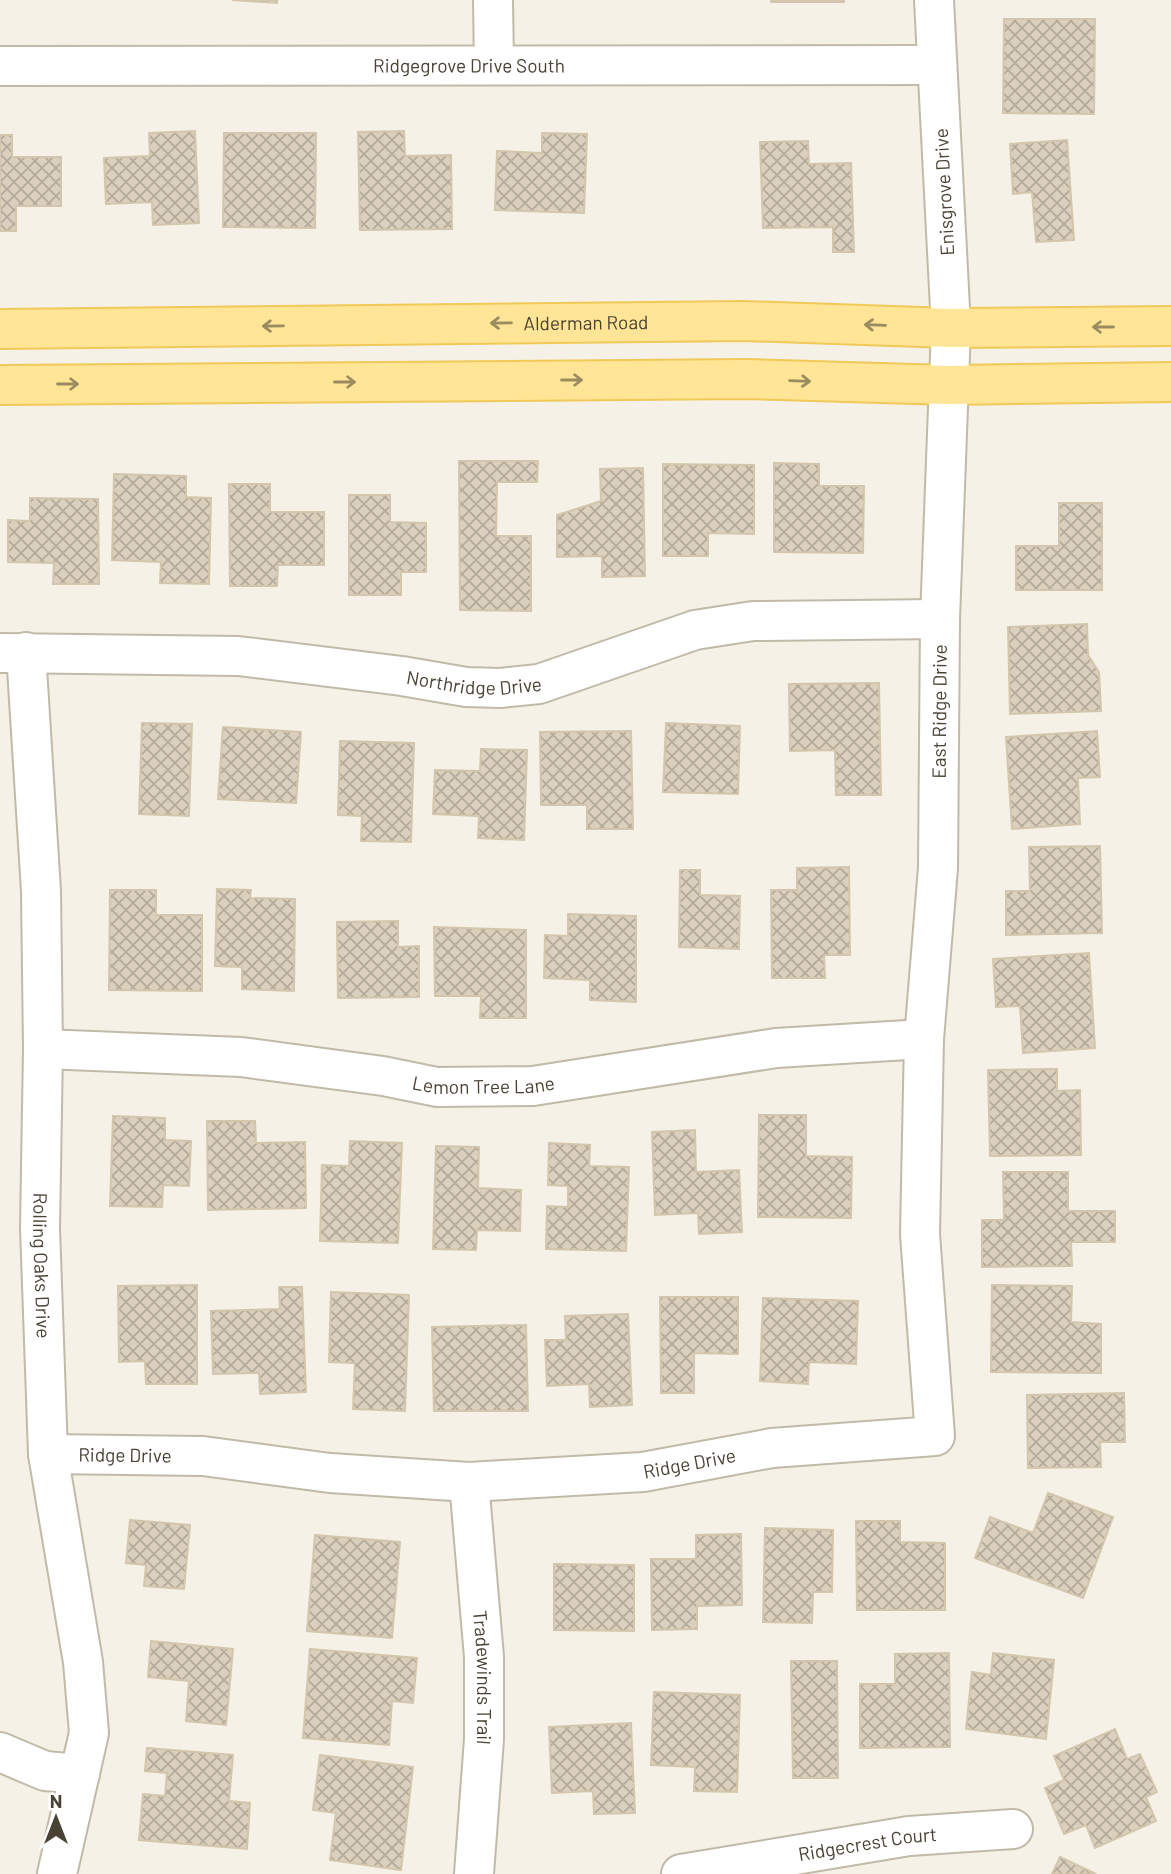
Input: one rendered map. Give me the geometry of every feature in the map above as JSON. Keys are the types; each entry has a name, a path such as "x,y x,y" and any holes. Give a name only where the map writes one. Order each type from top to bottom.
{"main road":[{"name":"Alderman Road","path":"0,329 744,321 951,328 1171,326"},
{"path":"0,385 733,379 948,385 1171,382"}],"street":[{"path":"493,0 494,65"},
{"name":"Enisgrove Drive","path":"934,0 951,328 948,385"},
{"name":"Ridgegrove Drive South","path":"0,66 937,65"},
{"name":"East Ridge Drive","path":"924,1039 938,868 940,619 948,385"},
{"name":"Northridge Drive","path":"13,652 238,656 402,676 466,687 500,688 539,684 695,630 753,621 940,619"},
{"name":"Rolling Oaks Drive","path":"13,652 41,891 43,1049 40,1228 48,1454 83,1662 89,1733 57,1874"},
{"name":"Lemon Tree Lane","path":"43,1049 241,1057 383,1076 437,1087 533,1086 776,1048 924,1039"},
{"name":"Ridge Drive","path":"48,1454 203,1456 330,1473 469,1482 643,1472 772,1448 935,1436 920,1234 924,1039"},
{"name":"Tradewinds Trail","path":"469,1482 484,1657 485,1739 474,1874"},
{"path":"0,1752 45,1771 79,1774"},
{"name":"Ridgecrest Court","path":"681,1874 909,1836 1013,1829"}],"building":[{"path":"232,0 277,0 277,3"},
{"path":"844,0 844,2 771,2"},
{"path":"1004,19 1095,19 1094,114 1003,113"},
{"path":"195,131 199,223 153,225 152,202 106,204 104,158 150,156 149,133"},
{"path":"404,131 405,156 451,155 452,229 360,230 358,132"},
{"path":"224,133 316,133 315,228 223,227"},
{"path":"542,133 587,134 584,213 495,210 497,151 542,153"},
{"path":"0,135 12,135 12,157 61,157 61,206 16,206 16,231 0,231"},
{"path":"1067,140 1074,240 1036,242 1032,192 1013,194 1010,144"},
{"path":"808,141 809,164 851,163 854,252 833,252 833,227 763,228 760,142"},
{"path":"459,461 538,461 537,482 497,482 496,536 531,536 531,611 460,610"},
{"path":"774,463 819,464 819,486 864,486 863,553 774,552"},
{"path":"663,464 754,465 754,534 708,533 708,556 663,556"},
{"path":"643,468 645,576 602,577 602,556 557,557 557,515 601,501 600,469"},
{"path":"114,474 186,476 186,497 211,498 209,584 160,583 161,562 112,560"},
{"path":"229,484 270,484 270,512 324,512 324,565 278,565 277,586 230,586"},
{"path":"349,495 390,495 390,522 426,523 426,572 401,572 401,595 349,595"},
{"path":"30,498 98,499 99,584 53,584 54,563 8,562 8,520 30,521"},
{"path":"1059,503 1102,503 1102,590 1016,590 1016,546 1059,546"},
{"path":"1087,624 1088,655 1099,672 1101,711 1010,714 1008,627"},
{"path":"879,683 881,795 836,795 835,750 790,751 789,684"},
{"path":"142,723 192,724 189,816 139,814"},
{"path":"666,723 740,726 738,794 663,792"},
{"path":"223,727 301,732 296,803 218,799"},
{"path":"631,731 633,829 587,829 587,805 541,805 540,732"},
{"path":"1097,731 1100,777 1078,778 1080,824 1012,829 1006,737"},
{"path":"340,741 414,743 411,842 361,841 362,816 338,815"},
{"path":"481,749 527,750 524,840 478,838 479,816 433,814 435,770 480,771"},
{"path":"1100,846 1102,933 1006,935 1006,891 1030,891 1029,847"},
{"path":"849,867 850,955 824,955 825,978 772,978 771,890 797,890 797,868"},
{"path":"680,870 700,870 700,895 740,896 739,949 679,947"},
{"path":"217,889 251,890 250,898 295,899 294,991 242,989 242,967 215,966"},
{"path":"110,890 156,890 156,915 202,915 202,991 109,990"},
{"path":"568,914 636,916 636,1002 590,1000 590,980 544,978 545,935 568,936"},
{"path":"398,921 398,947 419,946 419,997 338,998 337,922"},
{"path":"434,927 526,930 526,1018 480,1018 481,996 435,996"},
{"path":"1089,953 1095,1048 1023,1053 1020,1006 996,1007 993,959"},
{"path":"1057,1069 1057,1091 1080,1090 1081,1155 990,1156 988,1070"},
{"path":"759,1115 806,1115 806,1156 852,1157 851,1218 758,1217"},
{"path":"113,1116 165,1118 165,1140 191,1141 189,1186 163,1185 162,1207 110,1206"},
{"path":"207,1121 255,1121 256,1143 305,1142 306,1208 208,1210"},
{"path":"695,1130 696,1172 739,1170 742,1232 699,1234 698,1213 655,1215 652,1132"},
{"path":"350,1141 402,1143 398,1243 320,1241 322,1165 349,1166"},
{"path":"549,1143 590,1145 589,1166 629,1167 626,1251 546,1249 547,1206 568,1207 568,1186 548,1185"},
{"path":"436,1146 479,1147 478,1188 521,1190 520,1231 477,1230 476,1250 433,1249"},
{"path":"1003,1172 1068,1172 1068,1211 1115,1211 1115,1242 1071,1242 1072,1266 982,1267 982,1220 1004,1220"},
{"path":"197,1285 197,1384 146,1384 145,1361 119,1362 118,1286"},
{"path":"992,1285 1072,1286 1071,1322 1101,1324 1101,1373 991,1372"},
{"path":"279,1287 302,1287 306,1392 260,1394 259,1373 213,1374 211,1311 280,1309"},
{"path":"331,1292 409,1295 405,1411 353,1409 355,1363 329,1362"},
{"path":"660,1297 738,1297 738,1354 694,1353 694,1393 661,1393"},
{"path":"763,1298 858,1301 856,1364 809,1362 808,1384 760,1381"},
{"path":"628,1314 632,1405 590,1407 589,1384 547,1386 545,1340 566,1340 565,1316"},
{"path":"526,1325 528,1411 434,1411 432,1327"},
{"path":"1124,1393 1125,1442 1100,1442 1101,1467 1028,1468 1027,1395"},
{"path":"1048,1493 1113,1517 1083,1598 975,1558 990,1517 1033,1533"},
{"path":"130,1520 190,1525 184,1589 144,1586 146,1565 126,1563"},
{"path":"856,1521 900,1521 900,1542 945,1543 945,1610 857,1610"},
{"path":"765,1528 833,1530 832,1592 813,1592 812,1623 763,1622"},
{"path":"741,1534 742,1605 697,1606 697,1629 652,1630 651,1559 696,1559 696,1535"},
{"path":"315,1535 400,1542 392,1638 307,1631"},
{"path":"554,1564 634,1565 634,1631 554,1630"},
{"path":"151,1641 233,1649 226,1725 186,1721 189,1681 148,1677"},
{"path":"310,1649 417,1658 413,1703 392,1701 389,1745 303,1738"},
{"path":"949,1653 950,1747 860,1748 860,1684 895,1684 895,1654"},
{"path":"993,1653 1054,1660 1046,1739 966,1729 972,1672 991,1675"},
{"path":"791,1661 837,1661 838,1778 793,1778"},
{"path":"654,1692 740,1695 737,1792 694,1791 695,1767 651,1765"},
{"path":"631,1723 635,1813 594,1814 593,1791 552,1793 549,1727"},
{"path":"1115,1729 1127,1759 1140,1754 1157,1792 1146,1797 1156,1821 1095,1848 1086,1825 1064,1834 1045,1788 1064,1780 1054,1756"},
{"path":"147,1748 233,1755 229,1801 250,1803 247,1849 139,1840 143,1794 165,1796 167,1773 145,1771"},
{"path":"320,1755 413,1767 401,1870 330,1860 336,1813 313,1810"},
{"path":"1060,1857 1096,1874 1052,1874"}]}
